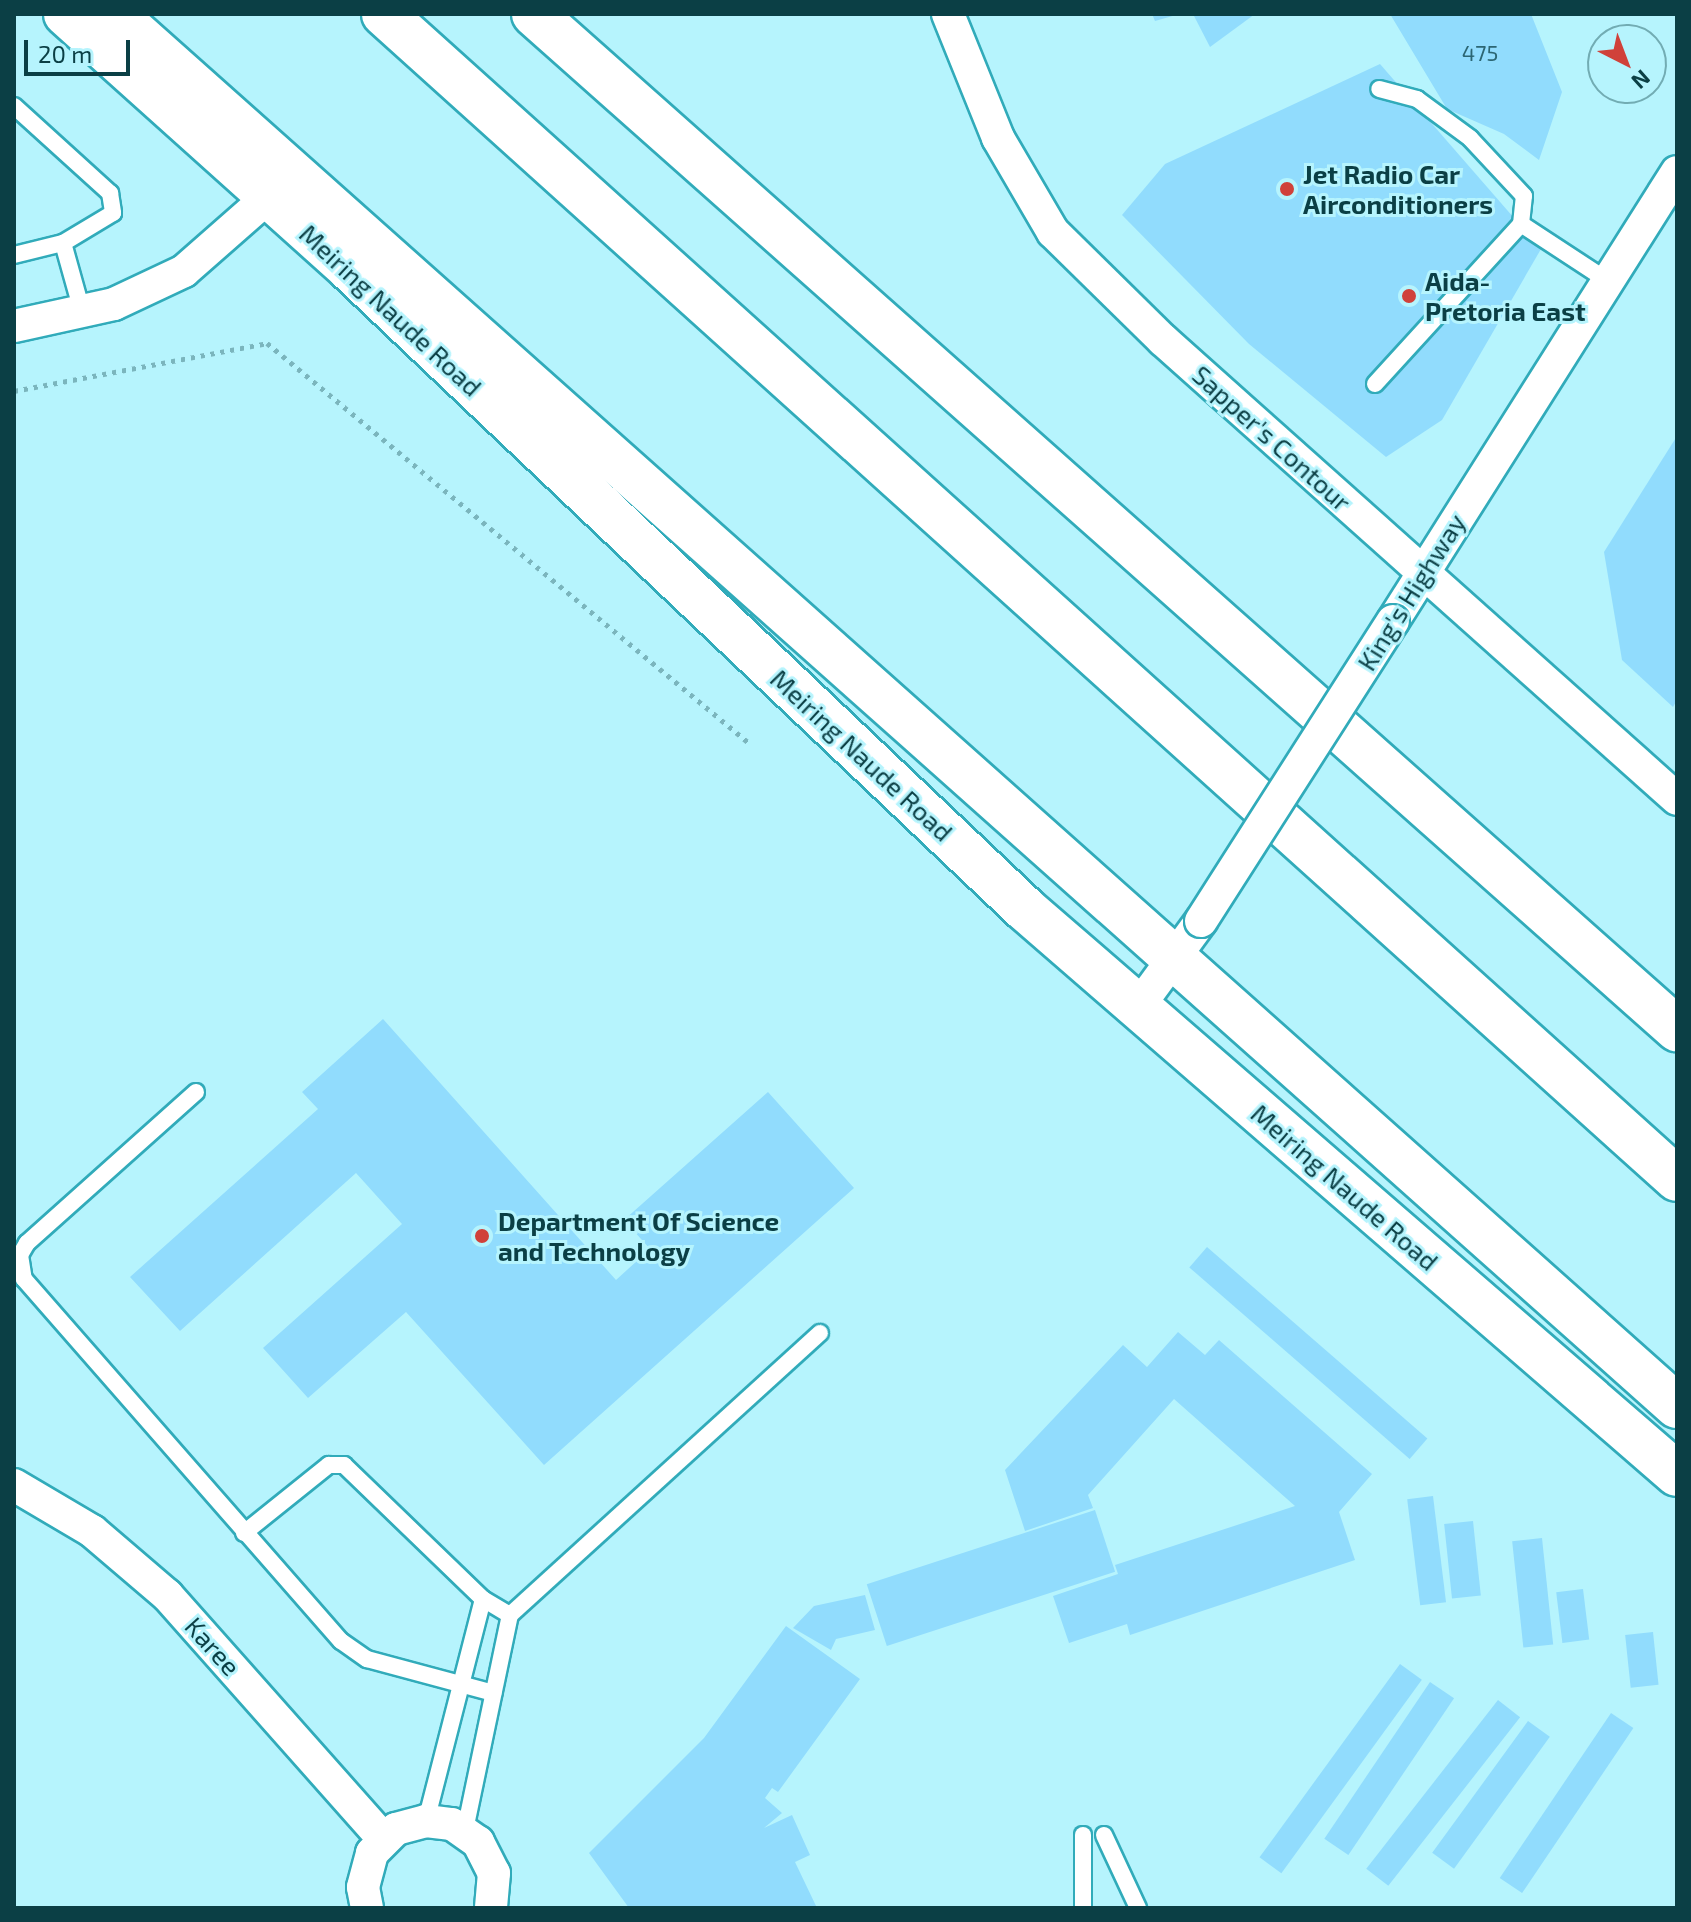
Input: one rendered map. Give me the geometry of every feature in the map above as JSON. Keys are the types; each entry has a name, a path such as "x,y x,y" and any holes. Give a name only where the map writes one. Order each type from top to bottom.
{"main road":[{"name":"Meiring Naude Road","path":"66,14 282,185 1173,957 1677,1406"},
{"name":"Meiring Naude Road","path":"114,14 282,185 1138,1007 1677,1474"},
{"path":"384,14 1677,1179"},
{"path":"534,14 1677,1029"}],"street":[{"name":"Sapper's Contour","path":"948,14 998,138 1053,232 1423,574 1677,799"},
{"name":"King's Highway","path":"1138,1007 1201,921 1677,172"},
{"path":"14,326 82,311 184,271 282,185"},
{"name":"Karee","path":"14,1485 92,1531 167,1595 384,1839"},
{"path":"337,1908 365,1898 384,1839 426,1821 465,1830 488,1857 497,1902"}],"lane":[{"path":"1375,384 1521,224 1524,196 1470,138 1417,99 1379,89"},
{"path":"14,106 110,193 113,213 63,243 14,255"},
{"path":"1521,224 1608,281"},
{"path":"63,243 82,311"},
{"path":"196,1092 27,1243 19,1266 244,1533 351,1649 460,1689 494,1693"},
{"path":"465,1830 510,1615 820,1333"},
{"path":"244,1533 329,1465 344,1465 483,1599 510,1615"},
{"path":"426,1821 483,1599"},
{"path":"1083,1835 1083,1908"},
{"path":"1104,1835 1138,1908"}],"path":[{"path":"14,391 267,343 749,743"}],"building":[{"path":"1152,14 1176,14 1176,15 1155,21"},
{"path":"1193,14 1255,14 1210,47"},
{"path":"1390,14 1531,14 1562,92 1539,160 1504,134 1447,109"},
{"path":"1380,64 1541,249 1442,420 1386,457 1249,344 1122,215 1165,164"},
{"path":"1677,436 1677,700 1673,707 1622,660 1604,552"},
{"name":"Department Of Science and Technology","path":"383,1019 616,1280 650,1249 624,1220 768,1092 854,1188 544,1465 406,1312 308,1398 263,1348 402,1224 356,1173 180,1331 130,1277 318,1109 302,1092"},
{"path":"1207,1247 1427,1439 1410,1459 1189,1267"},
{"path":"1178,1332 1205,1355 1219,1340 1372,1474 1339,1512 1355,1560 1130,1635 1127,1624 1069,1643 1053,1596 1118,1574 1115,1565 1295,1506 1174,1399 1088,1495 1093,1508 1025,1531 1005,1470 1123,1345 1147,1367"},
{"path":"1433,1496 1446,1602 1420,1605 1407,1499"},
{"path":"1095,1510 1115,1572 887,1646 867,1584"},
{"path":"1473,1521 1481,1596 1452,1599 1444,1524"},
{"path":"1542,1538 1553,1644 1523,1648 1512,1541"},
{"path":"1583,1589 1589,1640 1562,1643 1556,1592"},
{"path":"865,1595 875,1630 836,1639 831,1650 793,1628 814,1606"},
{"path":"786,1626 860,1679 778,1792 772,1788 765,1798 782,1813 764,1828 792,1815 810,1855 795,1862 817,1908 629,1908 589,1853 704,1738"},
{"path":"1653,1632 1659,1685 1631,1688 1625,1635"},
{"path":"1400,1664 1422,1680 1281,1873 1260,1857"},
{"path":"1430,1682 1454,1698 1348,1855 1324,1839"},
{"path":"1498,1700 1520,1717 1388,1886 1366,1869"},
{"path":"1611,1713 1633,1728 1522,1893 1500,1878"},
{"path":"1528,1721 1550,1737 1454,1869 1432,1853"}],"place":[{"name":"Jet Radio Car Airconditioners","path":"1287,189"},
{"name":"Aida- Pretoria East","path":"1409,296"},
{"name":"Department Of Science and Technology","path":"482,1236"}]}
